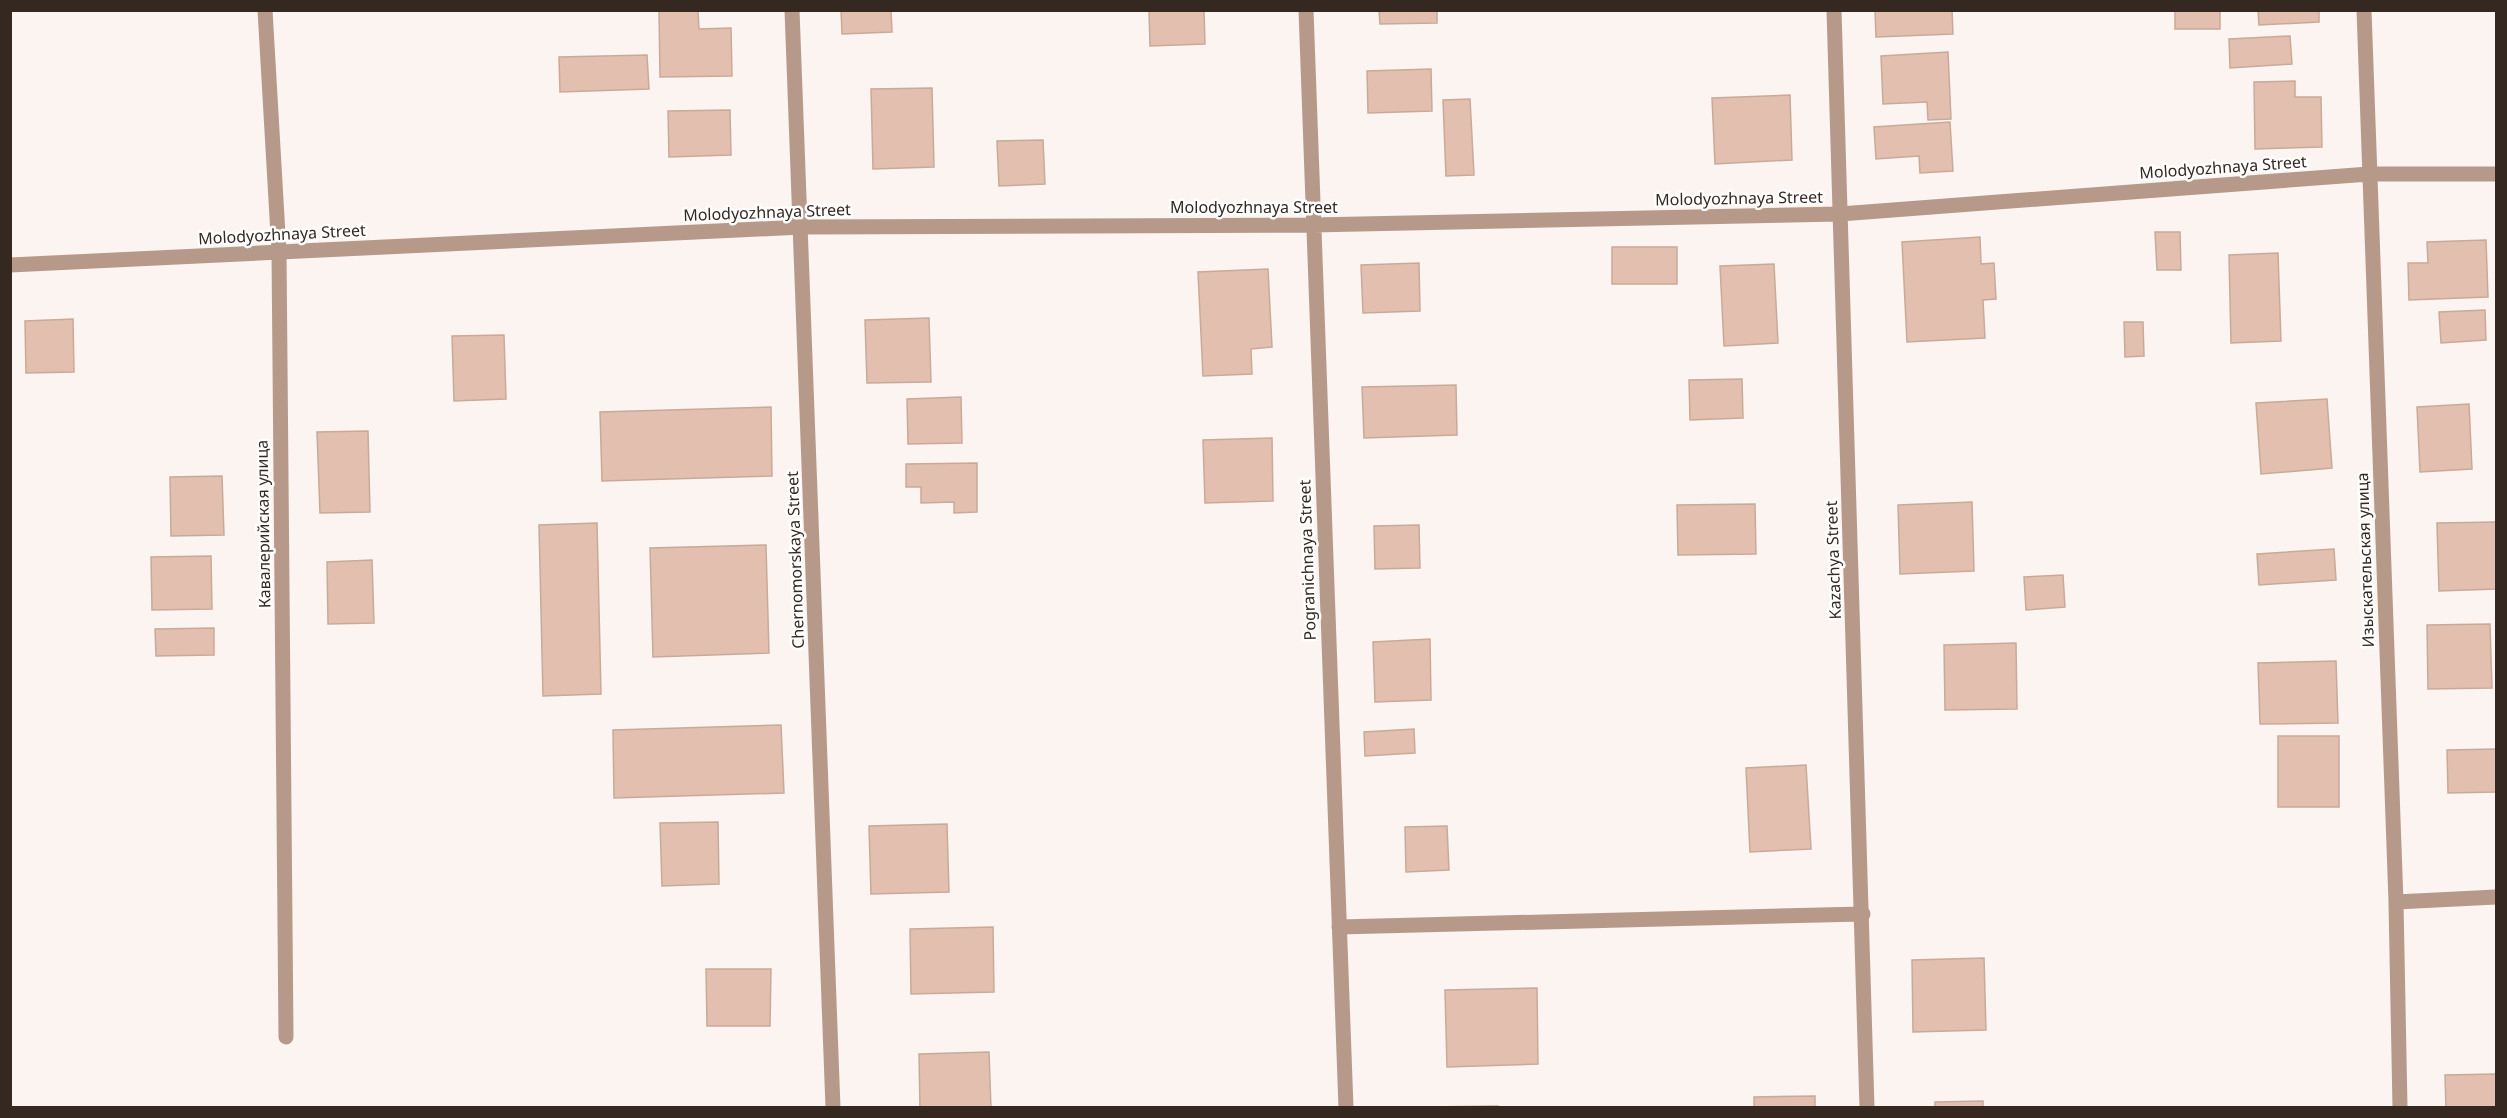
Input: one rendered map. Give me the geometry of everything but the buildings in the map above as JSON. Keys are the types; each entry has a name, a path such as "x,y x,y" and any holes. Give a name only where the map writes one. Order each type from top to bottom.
{"street":[{"name":"Кавалерийская улица","path":"265,10 279,252 286,1037"},
{"name":"Chernomorskaya Street","path":"792,10 802,227 833,1107"},
{"name":"Pogranichnaya Street","path":"1306,10 1346,1107"},
{"name":"Kazachya Street","path":"1834,10 1863,914 1867,1107"},
{"name":"Изыскательская улица","path":"2364,10 2396,902 2400,1107"},
{"name":"Molodyozhnaya Street","path":"10,265 802,227 1313,225 1840,214 2369,174 2496,174"},
{"path":"2396,902 2496,897"},
{"path":"1339,927 1863,914"}]}
